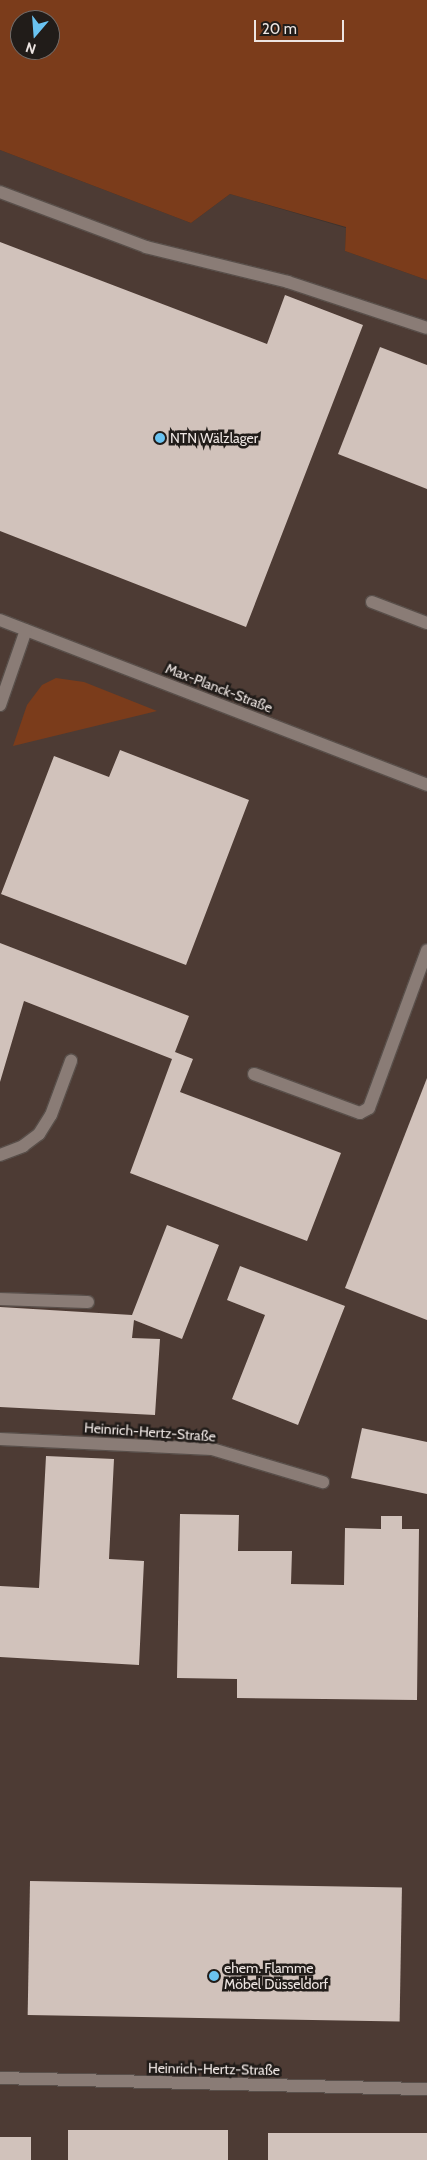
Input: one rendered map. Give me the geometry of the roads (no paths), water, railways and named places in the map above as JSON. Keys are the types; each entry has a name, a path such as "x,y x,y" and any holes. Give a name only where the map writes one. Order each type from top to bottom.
{"street":[{"path":"0,192 146,246 288,282 427,328"},
{"path":"372,602 427,623"},
{"name":"Max-Planck-Straße","path":"0,620 427,784"},
{"path":"0,704 26,630"},
{"path":"254,1074 360,1112 369,1108 427,950"},
{"path":"0,1155 23,1146 39,1134 51,1115 71,1061"},
{"path":"0,1299 88,1302"},
{"name":"Heinrich-Hertz-Straße","path":"0,1439 212,1449 323,1482"},
{"name":"Heinrich-Hertz-Straße","path":"0,2078 427,2089"}],"place":[{"name":"NTN Wälzlager","path":"160,438"},
{"name":"ehem. Flamme Möbel Düsseldorf","path":"214,1976"}]}
